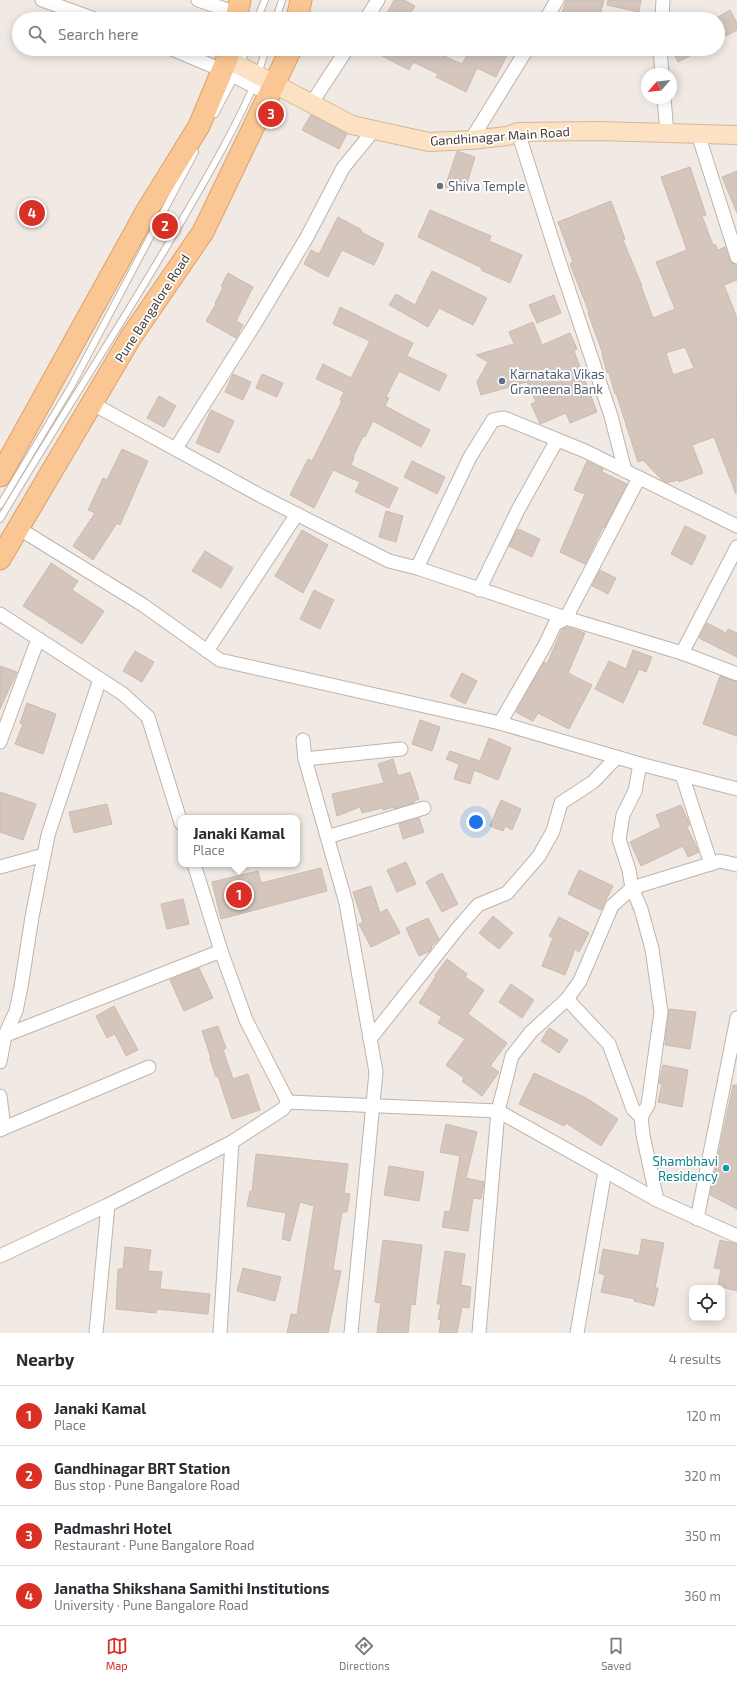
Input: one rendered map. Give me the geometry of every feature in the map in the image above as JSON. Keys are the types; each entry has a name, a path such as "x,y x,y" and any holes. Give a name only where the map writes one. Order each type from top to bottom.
{"main road":[{"path":"298,12 301,0"},
{"name":"Pune Bangalore Road","path":"0,559 9,524 93,404 130,337 203,232 264,85 286,56"},
{"path":"0,476 146,212 199,126 233,61"}],"street":[{"path":"42,0 75,12"},
{"path":"198,0 238,11"},
{"path":"370,12 378,0"},
{"path":"550,12 557,0"},
{"path":"662,12 663,0"},
{"path":"208,56 233,61"},
{"path":"312,104 342,56"},
{"path":"471,140 523,56"},
{"path":"661,56 662,68"},
{"name":"Gandhinagar Main Road","path":"233,61 264,85 312,104 352,125 429,142 471,140 507,136 518,132 598,131 737,135"},
{"path":"665,104 667,133"},
{"path":"176,448 256,322 307,237 343,168 374,130"},
{"path":"518,132 557,255 611,416 625,471"},
{"path":"698,134 737,257"},
{"path":"93,404 297,514 389,561 418,568 479,590 566,618 682,652 737,674"},
{"path":"418,568 470,458 493,420 504,418 585,452 737,526"},
{"path":"479,590 518,510 557,440"},
{"path":"500,723 545,645 555,624 566,618 639,478"},
{"path":"207,651 297,514"},
{"path":"9,524 143,606 220,660 500,723 640,764 737,789"},
{"path":"682,652 737,548"},
{"path":"0,614 123,694 148,717 179,815"},
{"path":"0,742 38,639"},
{"path":"0,1062 2,1036 16,1011 20,993 48,835 100,679"},
{"path":"303,740 305,759 346,903 376,1072 351,1333"},
{"path":"305,759 401,748"},
{"path":"370,1039 478,905 506,893 539,856 553,831 561,803 593,782 617,757"},
{"path":"640,764 635,791 624,815 619,839 629,870 632,888 641,909 652,949 661,1012 648,1105 641,1117 643,1135 657,1200"},
{"path":"682,775 711,864"},
{"path":"327,837 424,808"},
{"path":"0,867 44,855"},
{"path":"479,1333 498,1111 512,1056 531,1032 567,999 580,981 612,906 632,888 720,861 737,865"},
{"path":"195,867 221,951 246,1020 288,1102"},
{"path":"2,1036 221,951"},
{"path":"567,999 609,1044 633,1109 641,1117"},
{"path":"697,1219 737,1018"},
{"path":"0,1096 2,1129 150,1067"},
{"path":"288,1102 498,1111 657,1200 737,1236"},
{"path":"0,1256 108,1205 232,1142 283,1109 288,1102"},
{"path":"220,1333 232,1142"},
{"path":"577,1333 606,1171"},
{"path":"96,1333 108,1205"}],"lane":[{"path":"260,12 265,0"},
{"path":"278,12 282,0"},
{"path":"9,524 76,394 134,303 210,172 264,85 266,56"},
{"path":"212,119 233,61"},
{"path":"0,504 72,385 197,147"}],"building":[{"path":"394,0 404,0 415,6 411,12 388,12"},
{"path":"566,0 604,0 601,12 562,12"},
{"path":"608,0 641,0 639,12 607,5"},
{"path":"730,10 737,23 737,30 725,36 725,13"},
{"path":"382,56 444,56 462,64 466,56 506,56 496,77 477,68 466,92 436,77 438,74 413,62 409,70"},
{"path":"675,56 690,56 678,62"},
{"path":"311,115 347,134 339,149 302,130"},
{"path":"457,151 475,157 464,193 445,187"},
{"path":"690,167 706,215 702,216 713,245 715,244 718,250 725,247 731,263 737,265 737,280 724,285 737,318 736,494 714,437 692,445 703,473 679,482 678,480 667,483 662,480 643,460 638,462 616,393 615,394 609,373 607,373 603,354 588,313 589,312 570,264 573,262 558,222 611,201 625,239 623,240 642,286 653,318 675,309 656,262 687,250 661,177","holes":["685,347 694,368 673,375 666,353"]},
{"path":"737,171 737,213 722,177"},
{"path":"430,210 491,236 489,241 522,255 510,283 481,270 482,268 418,237"},
{"path":"338,217 362,230 361,232 384,244 374,265 342,250 328,277 304,264 311,250 319,254"},
{"path":"432,271 487,298 473,325 439,308 428,327 389,305 396,294 415,305"},
{"path":"228,273 253,287 236,321 243,325 236,338 206,321 216,304 215,303 223,288 221,286"},
{"path":"554,295 561,313 537,323 529,305"},
{"path":"340,307 413,343 407,356 447,375 439,391 399,371 386,397 389,398 385,406 430,430 421,447 373,421 365,437 363,436 353,457 351,465 398,488 389,508 355,492 360,482 333,470 314,508 290,495 308,459 312,461 342,401 340,400 344,392 316,379 323,364 351,378 370,341 333,324"},
{"path":"533,322 542,345 570,333 577,349 574,351 597,412 570,423 566,413 540,424 531,404 536,402 527,382 481,395 477,382 488,362 476,355 514,344 509,332"},
{"path":"233,374 251,382 243,400 225,392"},
{"path":"262,374 283,383 277,397 256,388"},
{"path":"159,396 176,406 164,427 147,418"},
{"path":"211,410 234,421 219,453 196,443"},
{"path":"122,449 148,461 120,525 117,523 93,560 73,546 95,513 88,510 103,478 107,480"},
{"path":"412,461 445,477 437,494 404,477"},
{"path":"587,461 603,469 602,472 627,484 604,528 603,527 585,564 560,552 585,494 574,490"},
{"path":"386,511 403,516 396,542 379,537"},
{"path":"685,526 706,536 692,565 671,554"},
{"path":"518,529 540,539 532,557 509,546"},
{"path":"302,530 328,545 303,593 275,576"},
{"path":"205,551 233,568 221,588 192,571"},
{"path":"51,563 78,581 72,590 104,611 82,644 23,606"},
{"path":"600,570 616,578 608,594 592,586"},
{"path":"314,590 334,600 320,629 300,619"},
{"path":"707,623 726,633 728,629 737,633 737,657 699,638"},
{"path":"567,627 585,633 568,673 592,685 569,729 538,713 533,721 516,712 544,662 547,664 562,629"},
{"path":"633,650 652,657 646,672 639,669 623,703 595,689 609,661 626,669"},
{"path":"135,651 154,662 142,682 123,671"},
{"path":"0,666 17,672 0,709"},
{"path":"462,673 477,681 465,704 450,696"},
{"path":"720,676 737,682 737,736 703,724"},
{"path":"27,703 56,714 43,754 15,744 23,724 20,723"},
{"path":"420,720 440,727 432,751 412,744"},
{"path":"489,738 511,748 498,780 474,770 470,784 454,779 459,764 446,759 450,751 480,761"},
{"path":"393,759 398,776 410,772 419,799 414,801 414,803 394,809 394,807 383,810 382,808 362,813 360,807 337,816 332,794 384,783 378,764"},
{"path":"0,792 36,804 23,840 0,832"},
{"path":"501,800 521,809 512,830 505,826 503,831 490,826"},
{"path":"107,804 112,824 74,833 69,812"},
{"path":"681,805 690,825 687,827 699,852 688,857 683,846 641,866 630,842 661,827 656,815"},
{"path":"419,818 424,832 403,839 399,824"},
{"path":"406,862 416,884 397,892 387,870"},
{"path":"321,868 327,891 221,919 212,882 258,871 261,883"},
{"path":"579,870 613,886 601,910 568,894"},
{"path":"442,873 458,904 442,912 426,882"},
{"path":"371,886 380,913 387,909 400,933 371,947 359,924 363,922 353,892"},
{"path":"183,899 189,924 167,929 161,904"},
{"path":"493,916 513,933 499,949 479,933"},
{"path":"559,917 589,933 579,952 575,949 565,975 542,966 553,938 549,936"},
{"path":"428,918 439,939 431,947 432,948 430,951 419,956 406,928"},
{"path":"447,959 467,974 465,977 484,990 468,1014 507,1043 490,1066 499,1072 482,1096 462,1081 464,1078 446,1065 465,1039 438,1023 442,1017 419,1003 436,976 435,975"},
{"path":"199,968 213,998 184,1011 170,980"},
{"path":"511,984 534,1000 522,1018 499,1002"},
{"path":"114,1006 138,1050 126,1056 115,1034 107,1038 96,1016"},
{"path":"669,1009 696,1012 690,1049 665,1045"},
{"path":"218,1026 226,1048 223,1050 233,1079 248,1074 260,1110 232,1119 218,1076 216,1077 202,1031"},
{"path":"549,1028 568,1040 559,1053 541,1041"},
{"path":"663,1065 688,1070 682,1107 658,1102 662,1084 659,1083"},
{"path":"534,1073 588,1099 618,1119 601,1146 566,1123 564,1126 519,1104"},
{"name":"Shambhavi Residency","path":"733,1085 737,1085 737,1209 710,1195"},
{"path":"446,1124 477,1132 466,1178 484,1182 481,1199 473,1198 468,1231 442,1227 445,1211 450,1212 460,1156 440,1152"},
{"path":"256,1154 348,1164 344,1193 350,1194 347,1212 342,1212 333,1270 341,1271 328,1333 287,1333 291,1314 297,1315 314,1206 300,1202 290,1241 282,1239 286,1213 247,1206 250,1191 252,1191"},
{"path":"389,1166 424,1172 419,1201 384,1195"},
{"path":"642,1239 664,1243 655,1288 658,1288 654,1306 634,1301 635,1299 601,1292 605,1275 599,1273 603,1249 639,1256"},
{"path":"383,1240 422,1245 415,1305 411,1304 408,1333 377,1333 381,1303 375,1302"},
{"path":"720,1240 737,1244 737,1291 725,1288 725,1285 718,1285 721,1269 714,1268"},
{"path":"125,1247 151,1250 148,1271 162,1272 160,1289 210,1294 208,1314 157,1309 156,1313 116,1309 118,1269 123,1269"},
{"path":"445,1251 465,1254 461,1285 471,1287 469,1308 462,1307 457,1333 439,1333 441,1320 438,1319 441,1304 437,1304"},
{"path":"243,1268 281,1277 275,1301 237,1291"}],"place":[{"name":"Padmashri Hotel","path":"271,114"},
{"name":"Shiva Temple","path":"440,186"},
{"name":"Janatha Shikshana Samithi Institutions","path":"32,213"},
{"name":"Gandhinagar BRT Station","path":"165,226"},
{"name":"Karnataka Vikas Grameena Bank","path":"502,381"},
{"name":"Janaki Kamal","path":"239,895"},
{"name":"Shambhavi Residency","path":"726,1168"}]}
